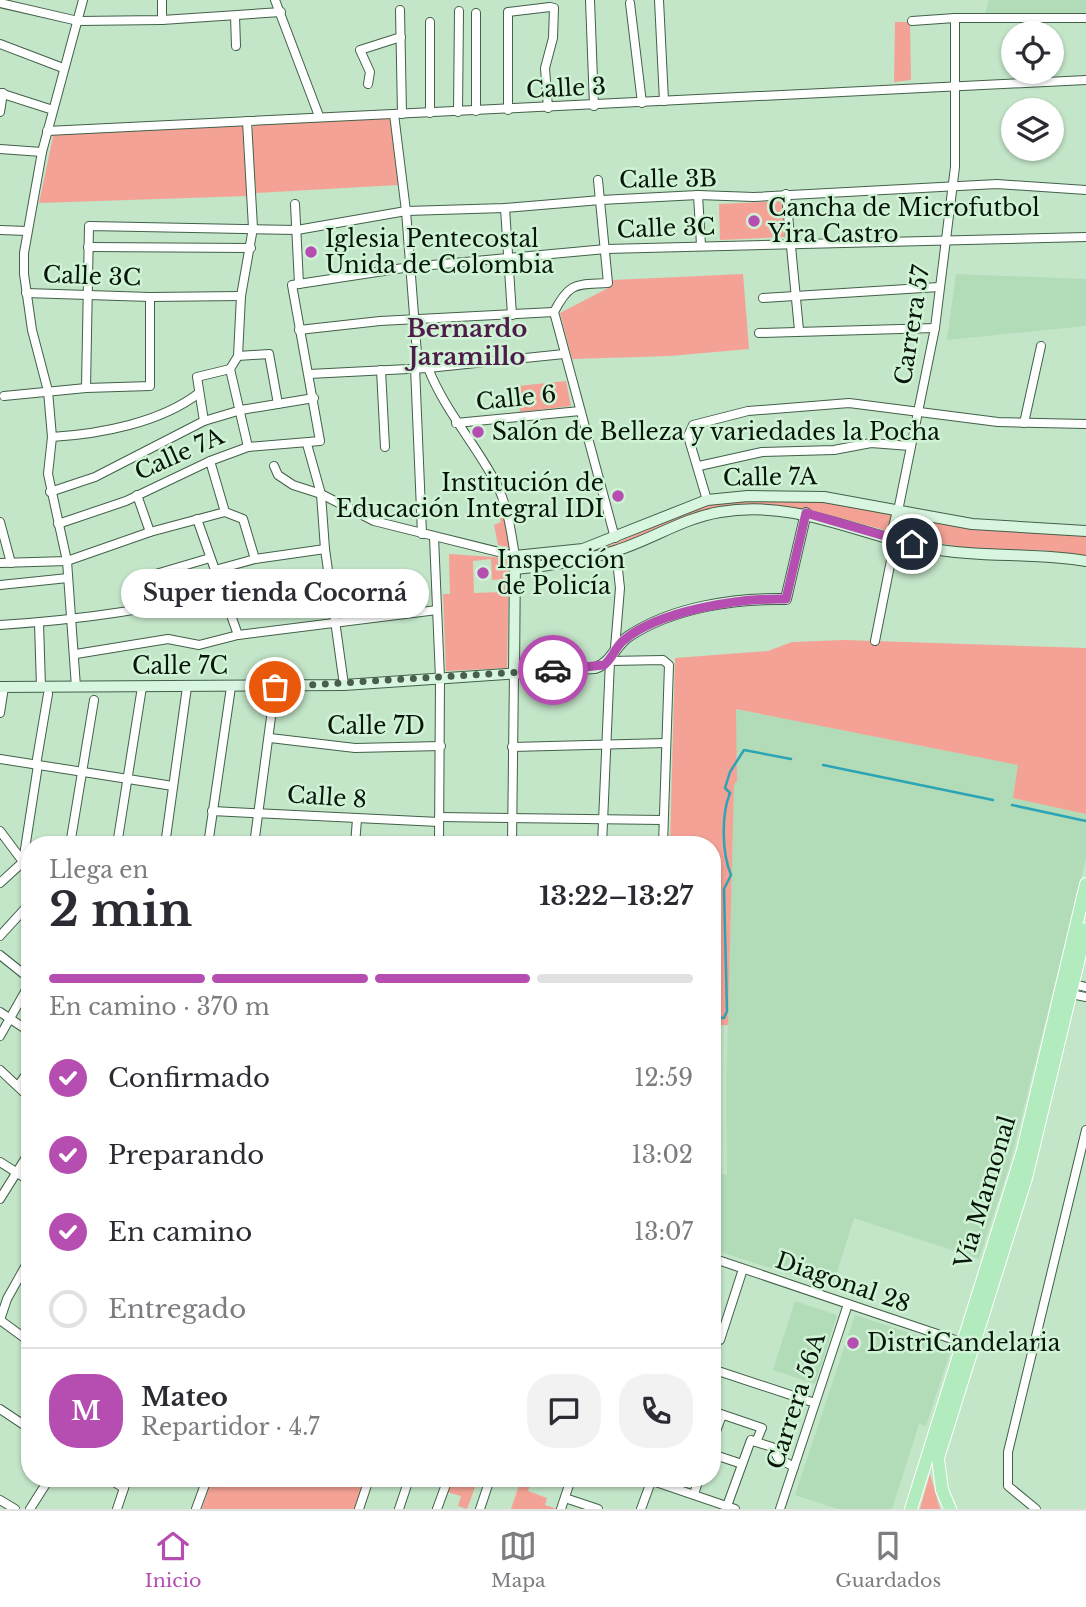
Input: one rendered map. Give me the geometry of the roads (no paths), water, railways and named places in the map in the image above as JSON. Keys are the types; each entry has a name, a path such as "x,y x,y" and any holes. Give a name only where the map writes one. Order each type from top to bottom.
{"main road":[{"name":"Vía Mamonal","path":"911,1509 1023,1150 1086,884"},
{"name":"Vía Mamonal","path":"950,1509 942,1490 938,1458 1026,1178 1077,988 1086,929"}],"street":[{"path":"76,687 74,620 67,561 50,492 52,437 48,391 26,293 27,231 42,152 83,0"},
{"path":"162,0 162,20"},
{"path":"275,0 319,116"},
{"path":"590,0 594,106"},
{"path":"659,0 664,101"},
{"path":"0,3 78,21 162,20 281,12"},
{"path":"630,3 642,103"},
{"path":"508,110 508,12 550,7 554,8 554,31 545,68 548,108"},
{"path":"400,10 398,114 415,320 422,534"},
{"path":"458,111 459,11"},
{"path":"475,111 476,13"},
{"path":"235,16 236,46"},
{"path":"912,21 955,18 1086,18"},
{"name":"Carrera 57","path":"898,511 935,328 953,185 957,84 955,18"},
{"path":"430,22 430,113"},
{"path":"368,84 370,72 360,50 401,37"},
{"path":"0,44 63,68"},
{"name":"Calle 3","path":"47,131 319,116 594,106 957,84 1086,80"},
{"path":"0,112 2,93 52,110"},
{"path":"247,121 253,228 241,296 237,356 230,369 242,410 248,447"},
{"path":"0,149 42,152"},
{"path":"598,180 608,283 574,285 565,290 554,312 615,538"},
{"name":"Calle 3B","path":"88,247 89,226 298,230 406,211 505,208 698,195 786,194 997,184 1086,190"},
{"path":"786,194 799,330"},
{"path":"698,195 701,245"},
{"path":"50,492 96,477 204,421 242,410 314,398 299,330 295,284 298,230 295,204"},
{"path":"505,208 512,315"},
{"path":"0,230 27,231"},
{"name":"Calle 3C","path":"295,284 410,267 606,249 1086,237"},
{"path":"86,388 88,247 251,248"},
{"path":"763,298 939,287"},
{"name":"Calle 3C","path":"26,293 150,297 241,296"},
{"path":"5,396 86,388 150,386 150,297"},
{"path":"299,330 554,312"},
{"path":"759,333 935,328"},
{"path":"1024,423 1041,346"},
{"path":"237,356 269,354 278,404"},
{"path":"309,374 428,368 564,354"},
{"path":"428,368 456,423 496,483 509,519 516,569 512,836"},
{"path":"204,421 197,377 230,369"},
{"path":"381,370 385,447"},
{"path":"52,437 90,435 179,409 199,393"},
{"name":"Calle 7A","path":"58,524 137,495 210,461 248,447 307,444 320,440 314,398"},
{"path":"707,500 688,436 693,425 748,411 792,405 849,403 973,420 1086,424"},
{"name":"Calle 6","path":"456,423 580,411"},
{"path":"699,466 762,452 834,450 872,443 910,446"},
{"path":"307,444 321,494 325,549 344,685"},
{"path":"210,461 225,512"},
{"name":"Calle 7A","path":"274,466 278,475 293,485 321,494 374,521 515,556 583,549 707,500 786,495 824,497 985,526 1086,531"},
{"path":"137,495 150,532"},
{"name":"Calle 7A","path":"516,569 572,562 616,551 700,517 721,512 758,510 806,513 893,539 970,555 1086,561"},
{"path":"875,641 898,511"},
{"path":"0,563 67,561 150,532 225,512 243,519 255,559"},
{"path":"615,649 638,631 708,606 745,599 786,599 806,513"},
{"path":"197,519 238,635"},
{"path":"0,522 11,563"},
{"path":"434,537 440,678 439,836"},
{"path":"215,570 255,559 325,549"},
{"path":"602,836 610,661 615,649 620,588 616,551"},
{"path":"158,608 149,576 210,558"},
{"path":"0,585 68,578"},
{"path":"0,625 74,620 158,608 222,591"},
{"path":"76,654 168,639 199,645 238,635 437,610"},
{"path":"27,836 44,691 39,623"},
{"name":"Calle 7C","path":"2,687 44,691 76,687 344,685 596,668 610,661 663,660 669,665 666,743"},
{"path":"0,713 2,687"},
{"path":"118,836 142,687"},
{"path":"166,836 187,687"},
{"path":"209,836 232,687"},
{"path":"255,836 275,687"},
{"path":"71,836 94,700"},
{"name":"Calle 7D","path":"270,738 355,748 441,746"},
{"path":"512,747 666,743 663,836"},
{"path":"0,759 173,786"},
{"name":"Calle 8","path":"212,811 357,819 663,820"},
{"path":"356,836 357,819"},
{"path":"0,831 21,859"},
{"path":"0,883 21,864"},
{"path":"0,936 21,913"},
{"path":"0,955 21,973"},
{"path":"1077,988 1086,997"},
{"path":"0,1036 21,998"},
{"path":"0,1012 21,1026"},
{"path":"0,1070 21,1089"},
{"path":"18,1086 21,1082"},
{"path":"1036,1509 1009,1486 1008,1452 1086,1130"},
{"path":"0,1162 21,1176"},
{"path":"0,1199 21,1165"},
{"name":"Diagonal 28","path":"721,1261 961,1342"},
{"path":"721,1337 743,1269"},
{"path":"21,1272 0,1320 21,1335"},
{"name":"Carrera 56A","path":"780,1509 848,1304"},
{"path":"721,1372 815,1403"},
{"path":"0,1409 21,1422"},
{"path":"722,1415 762,1428 756,1442"},
{"path":"673,1487 731,1508 751,1440 772,1447 778,1458 794,1467"},
{"path":"721,1457 743,1464"},
{"path":"30,1509 43,1487"},
{"path":"197,1509 204,1487"},
{"path":"359,1509 366,1487"},
{"path":"399,1509 407,1487"},
{"path":"437,1509 445,1487"},
{"path":"480,1509 487,1487"},
{"path":"561,1509 568,1487"},
{"path":"641,1509 648,1487"},
{"path":"694,1494 696,1487"},
{"path":"117,1509 124,1488"},
{"path":"565,1498 598,1509"},
{"path":"0,1500 15,1509"}],"waterway":[{"path":"721,1018 724,1018 727,1011 724,889 731,875 724,834 725,812 730,793 725,788 730,772 744,750 791,759"},
{"path":"823,765 993,800"},
{"path":"1012,805 1086,821"}],"place":[{"name":"Cancha de Microfutbol Yira Castro","path":"754,221"},
{"name":"Iglesia Pentecostal Unida de Colombia","path":"311,252"},
{"name":"Salón de Belleza y variedades la Pocha","path":"478,432"},
{"name":"Institución de Educación Integral IDI","path":"618,496"},
{"name":"Inspección de Policía","path":"483,573"},
{"name":"Super tienda Cocorná","path":"275,687"},
{"name":"DistriCandelaria","path":"853,1343"}],"district":[{"name":"Bernardo Jaramillo","path":"467,343"}]}
